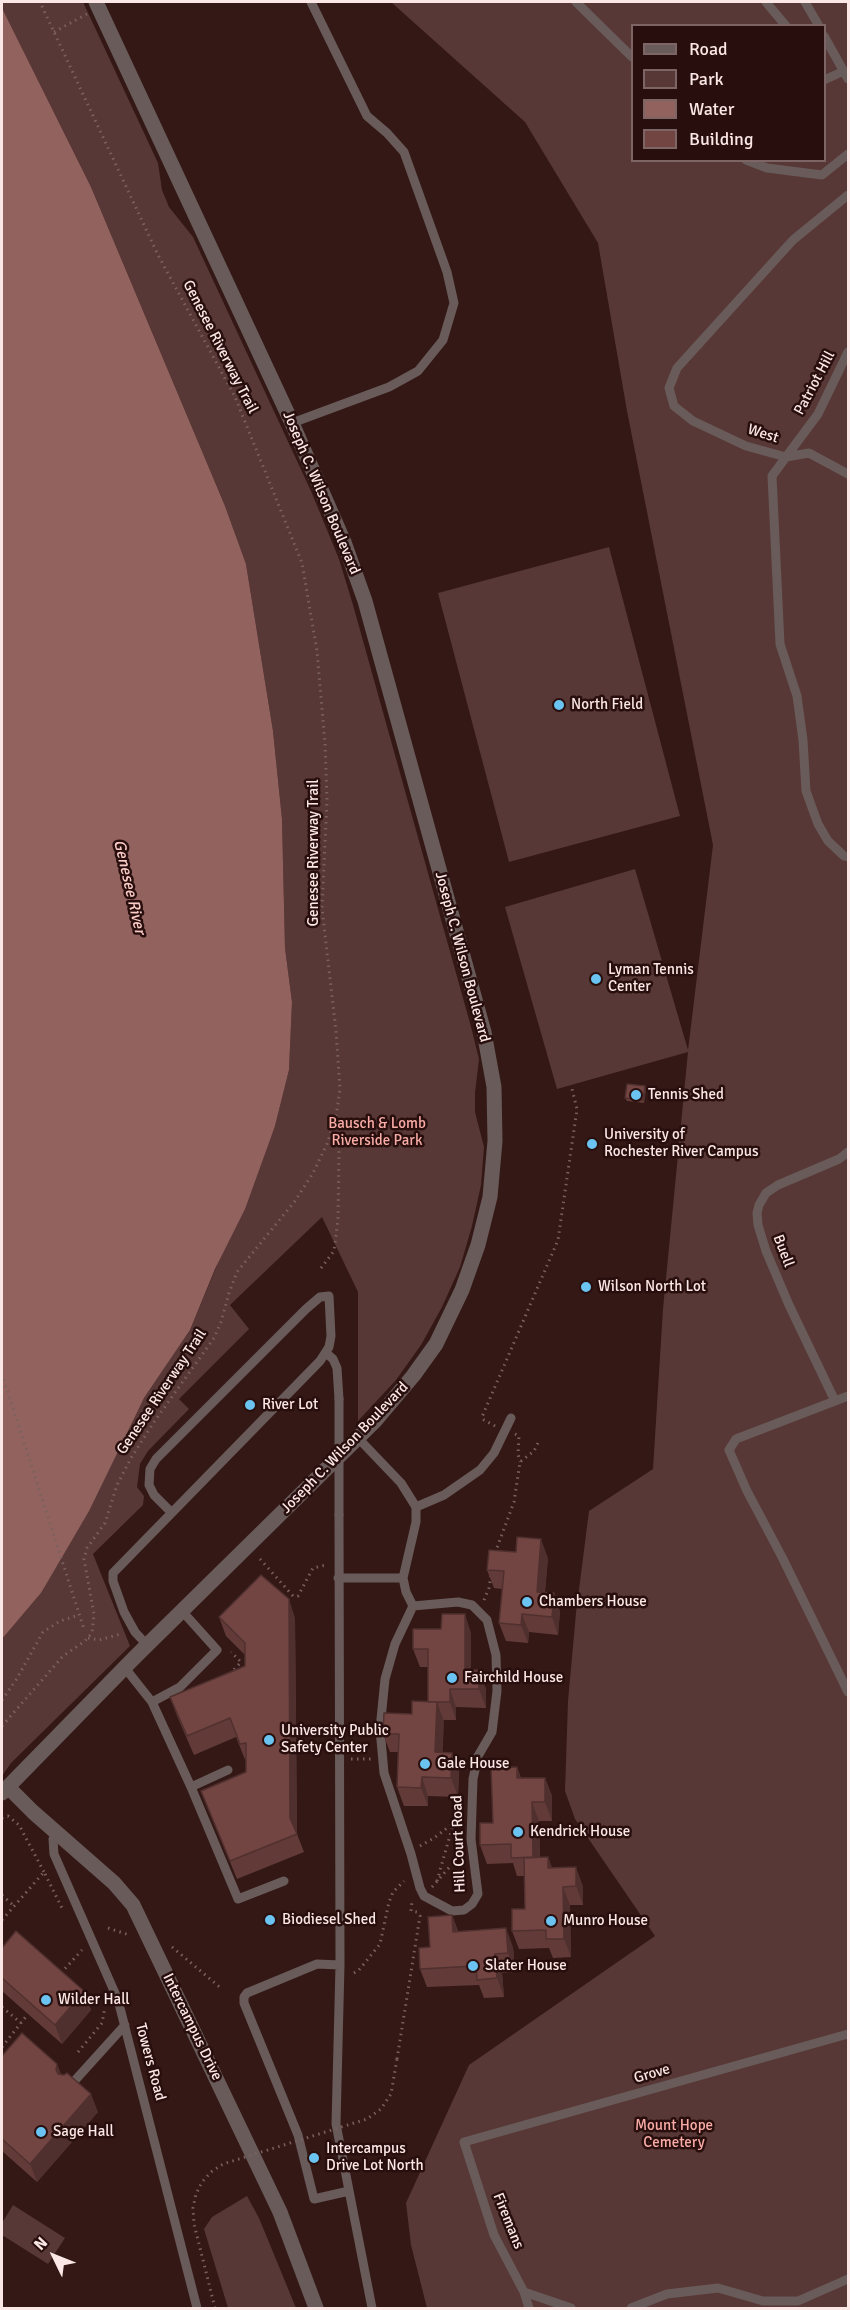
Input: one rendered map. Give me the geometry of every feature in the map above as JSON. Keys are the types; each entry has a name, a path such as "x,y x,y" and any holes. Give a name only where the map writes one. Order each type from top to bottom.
{"street":[{"name":"Joseph C. Wilson Boulevard","path":"5,1790 147,1645 358,1438 401,1391 425,1360 436,1344 462,1290 478,1245 490,1197 495,1141 494,1087 484,1032 364,601 344,542 292,423 92,8"},
{"name":"Intercampus Drive","path":"5,1790 114,1883 133,1905 280,2212 316,2308"}],"lane":[{"path":"292,423 389,387 418,371 443,340 454,303 447,272 404,152 367,116 311,2"},
{"path":"576,2 631,55"},
{"path":"766,2 784,24"},
{"path":"805,2 818,24"},
{"path":"826,38 846,75 826,80"},
{"path":"751,162 767,168 822,175 849,154"},
{"name":"West","path":"849,195 793,240 677,368 669,388 674,406 693,421 746,446 786,457 772,476 780,644 797,696 803,740 806,791 818,824 828,841 844,856 849,857"},
{"name":"Patriot Hill","path":"786,457 818,414 849,352"},
{"path":"786,457 809,453 849,474"},
{"name":"Buell","path":"835,1401 766,1251 757,1213 766,1193 778,1185 839,1159 849,1152"},
{"path":"147,1645 135,1632 124,1612 113,1581 113,1573 305,1378 326,1353 331,1336 329,1296 316,1300 306,1309 156,1459 150,1469 150,1485 154,1495 171,1512"},
{"path":"326,1353 338,1368 339,1399 340,1965 336,2124 372,2308"},
{"path":"849,1396 736,1439 729,1450 747,1491 849,1692"},
{"path":"416,1507 444,1495 474,1476 490,1459 511,1418"},
{"path":"358,1438 401,1483 416,1507 416,1522 403,1578 406,1592 413,1606 458,1602 478,1609"},
{"path":"338,1578 403,1578"},
{"name":"Hill Court Road","path":"413,1606 395,1644 385,1679 380,1729 384,1773 424,1896 453,1911 464,1910 472,1904 478,1894 471,1827 473,1779 478,1756 492,1732 497,1691 498,1674 494,1645 487,1620 478,1609"},
{"path":"152,1702 180,1687 217,1650 182,1611"},
{"path":"124,1668 152,1702 238,1899 284,1881"},
{"path":"191,1787 228,1770"},
{"name":"Towers Road","path":"57,1833 53,1839 54,1854 118,2000 197,2308"},
{"path":"340,1965 317,1964 248,1993 244,1997 244,2003 298,2135 314,2199 349,2191"},
{"path":"69,2087 125,2025"},
{"name":"Grove","path":"464,2142 849,2034"},
{"name":"Firemans","path":"464,2142 494,2235 524,2292 529,2308"},
{"path":"631,2308 667,2295 718,2288 763,2301 798,2301 849,2279"},
{"path":"524,2292 571,2308"}],"path":[{"name":"Genesee Riverway Trail","path":"2,1726 63,1656 85,1641 92,1633 94,1614 85,1555 105,1523 121,1475 154,1422 214,1338 237,1272 301,1192 313,1173 330,1136 336,1117 340,1089 322,908 327,800 325,743 317,651 302,563 235,397 158,255 40,2"},
{"path":"54,32 92,8"},
{"path":"494,1558 514,1502 520,1462 519,1436 487,1422 482,1417 558,1239 577,1109 571,1085"},
{"path":"321,1268 334,1251 338,1220 339,1149 336,1140 330,1136"},
{"path":"2,1374 84,1629"},
{"path":"520,1462 534,1451 538,1441"},
{"path":"260,1559 293,1596 298,1596 312,1568 318,1565 338,1565"},
{"path":"478,1609 489,1588 491,1572"},
{"path":"2,1700 43,1632 60,1621 79,1615"},
{"path":"228,1676 241,1662 231,1652"},
{"path":"235,1669 240,1673"},
{"path":"364,1759 372,1759"},
{"path":"437,1881 461,1797"},
{"path":"2,1818 8,1816 19,1825 63,1911"},
{"path":"415,1848 434,1839 453,1823"},
{"path":"431,1889 462,1852 472,1848"},
{"path":"2,1920 44,1872"},
{"path":"354,1973 380,1944 389,1902 400,1884 409,1878"},
{"path":"2,1895 14,1906"},
{"path":"215,2308 194,2224 193,2208 202,2182 223,2164 367,2119 381,2109 391,2094 420,1916 417,1912 411,1911 412,1895"},
{"path":"108,1928 136,1937"},
{"path":"79,1943 84,1956"},
{"path":"176,1949 222,1989"},
{"path":"56,1979 82,1950"},
{"path":"78,2052 102,2023 106,2009 104,1999"},
{"path":"2,2007 21,2024"},
{"path":"2,2047 28,2014"}],"green space":[{"name":"Bausch & Lomb Riverside Park","path":"2,2 83,2 158,163 162,190 169,207 193,237 311,491 339,559 353,605 470,1023 479,1059 475,1112 484,1147 481,1185 472,1226 460,1267 442,1307 421,1345 396,1380 358,1421 358,1292 322,1217 230,1305 249,1329 179,1399 189,1409 148,1451 140,1464 137,1487 144,1496 143,1505 93,1554 130,1646 11,1763 2,1776 2,1639 41,1593 144,1398 190,1330 275,1126 289,1070 292,1002 285,948 282,819 273,731 246,564 225,506 91,187 2,8"},
{"name":"Mount Hope Cemetery","path":"391,2 848,2 848,2308 427,2308 411,2245 406,2203 469,2065 655,1936 575,1819 565,1791 568,1701 589,1511 653,1469 663,1309 688,1052 557,1089 505,907 635,869 688,1050 713,845 627,411 598,243 525,122"},
{"name":"North Field","path":"609,547 680,816 509,862 438,593"},
{"path":"247,2196 259,2218 296,2308 228,2308 204,2229 212,2217"},
{"path":"13,2205 65,2238 48,2264 2,2235 2,2223"}],"water":[{"name":"Genesee River","path":"2,8 91,187 225,506 246,564 273,731 282,819 285,948 292,1002 289,1070 275,1126 245,1209 215,1269 190,1330 144,1398 89,1511 41,1593 2,1639"}],"building":[{"name":"Tennis Shed","path":"627,1084 645,1086 643,1100 625,1098"},
{"path":"517,1537 541,1539 537,1592 554,1593 552,1617 522,1614 521,1625 499,1623 504,1571 487,1570 489,1550 516,1552"},
{"name":"University Public Safety Center","path":"261,1575 289,1599 290,1818 297,1834 230,1861 201,1791 246,1772 246,1743 240,1744 230,1718 187,1736 170,1697 245,1666 245,1643 219,1617"},
{"path":"442,1614 465,1614 465,1670 479,1670 479,1689 450,1689 450,1702 428,1702 428,1649 413,1649 413,1629 441,1629"},
{"path":"412,1701 437,1702 435,1752 452,1753 451,1778 422,1777 421,1788 397,1787 399,1734 383,1734 384,1713 412,1714"},
{"path":"517,1767 517,1778 545,1778 545,1802 532,1802 533,1857 511,1858 511,1844 480,1845 480,1823 493,1823 491,1768"},
{"path":"548,1857 548,1868 576,1867 576,1886 563,1887 564,1939 546,1939 546,1930 512,1931 512,1909 525,1909 524,1858"},
{"path":"452,1915 453,1932 506,1928 508,1953 495,1954 497,1978 477,1980 476,1966 420,1969 419,1948 430,1947 428,1917"},
{"name":"Wilder Hall","path":"16,1931 84,1991 55,2025 2,1978 2,1948"},
{"name":"Sage Hall","path":"22,2033 57,2064 58,2074 67,2073 91,2094 30,2164 2,2139 2,2056"}],"place":[{"name":"North Field","path":"559,705"},
{"name":"Lyman Tennis Center","path":"596,979"},
{"name":"Tennis Shed","path":"636,1095"},
{"name":"University of Rochester River Campus","path":"592,1144"},
{"name":"Wilson North Lot","path":"586,1287"},
{"name":"River Lot","path":"250,1405"},
{"name":"Chambers House","path":"527,1602"},
{"name":"Fairchild House","path":"452,1678"},
{"name":"University Public Safety Center","path":"269,1740"},
{"name":"Gale House","path":"425,1764"},
{"name":"Kendrick House","path":"518,1832"},
{"name":"Biodiesel Shed","path":"270,1920"},
{"name":"Munro House","path":"551,1921"},
{"name":"Slater House","path":"473,1966"},
{"name":"Wilder Hall","path":"46,2000"},
{"name":"Sage Hall","path":"41,2132"},
{"name":"Intercampus Drive Lot North","path":"314,2158"}]}
